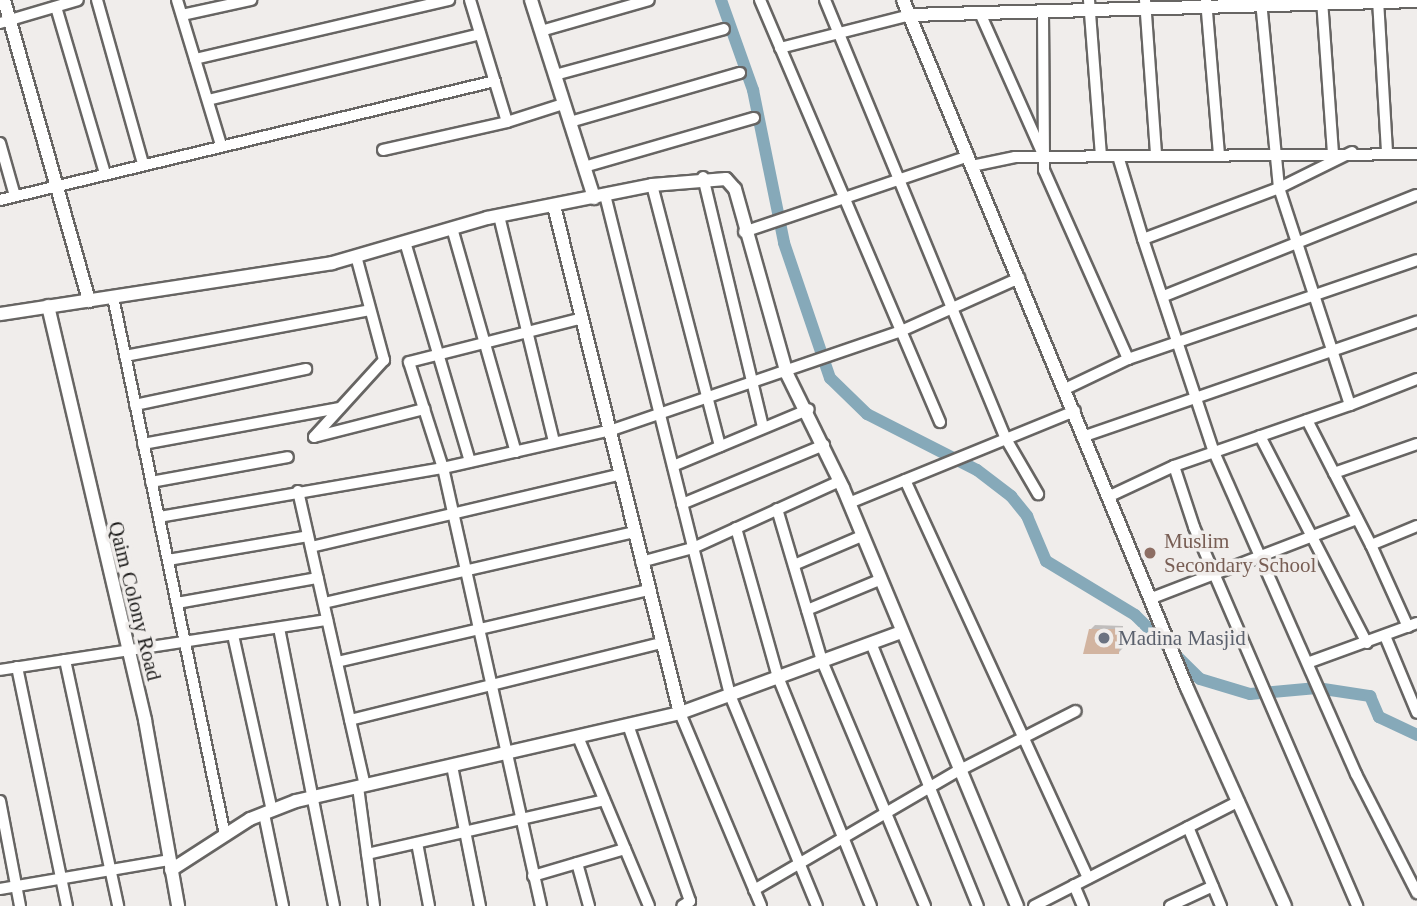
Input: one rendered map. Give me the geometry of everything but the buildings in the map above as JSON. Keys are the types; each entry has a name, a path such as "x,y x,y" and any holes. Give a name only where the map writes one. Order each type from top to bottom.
{"street":[{"path":"4,0 5,22 56,184 89,301"},
{"path":"5,22 78,0"},
{"path":"97,0 144,164"},
{"path":"177,0 221,145"},
{"path":"182,15 251,0"},
{"path":"195,60 449,0"},
{"path":"470,0 507,122"},
{"path":"531,0 584,167 600,197 660,414 730,695 797,864 817,906"},
{"path":"541,31 649,0"},
{"path":"760,0 899,332 940,422"},
{"path":"825,0 1006,439 1038,494"},
{"path":"903,0 1075,411 1187,688 1285,906"},
{"path":"1378,1 1387,153"},
{"path":"780,48 910,15 1089,5 1417,1"},
{"path":"1322,2 1333,152"},
{"path":"1262,3 1279,188 1350,405"},
{"path":"1146,4 1156,155"},
{"path":"1206,4 1219,154"},
{"path":"1089,5 1101,156"},
{"path":"56,7 105,173"},
{"path":"1037,8 1044,170 1128,359"},
{"path":"979,13 1044,157"},
{"path":"555,75 724,29"},
{"path":"208,100 480,34"},
{"path":"570,122 740,72"},
{"path":"0,200 56,184 495,80"},
{"path":"383,150 507,122 563,104"},
{"path":"584,167 754,118"},
{"path":"0,143 15,196"},
{"path":"744,232 784,221 899,179 970,161 1044,157 1333,152 1417,154"},
{"path":"1143,239 1279,188 1352,152"},
{"path":"1118,156 1214,452 1264,555 1356,774 1417,893"},
{"path":"703,177 763,427"},
{"path":"0,313 89,301 356,256 499,216 703,177 726,179 735,189 744,232 787,374 808,409 840,481 899,633 1017,906"},
{"path":"652,186 720,446"},
{"path":"1164,296 1417,195"},
{"path":"554,206 612,430 641,562 680,713 761,906"},
{"path":"499,216 531,331 554,442"},
{"path":"452,228 516,452"},
{"path":"405,242 470,462"},
{"path":"356,256 384,360 314,437 424,409"},
{"path":"1065,389 1128,359 1417,260"},
{"path":"159,517 443,468 612,430 844,353 899,332 1019,278"},
{"path":"113,297 225,835"},
{"name":"Qaim Colony Road","path":"48,306 130,650 178,906"},
{"path":"125,356 370,310"},
{"path":"541,906 503,755 443,468 409,362 583,318"},
{"path":"1085,436 1333,354 1417,322"},
{"path":"135,405 306,369"},
{"path":"1110,496 1174,466 1417,379"},
{"path":"144,444 340,408"},
{"path":"673,466 808,409"},
{"path":"849,503 953,463 1075,411"},
{"path":"1307,420 1412,625 1310,662"},
{"path":"1260,436 1367,643"},
{"path":"682,504 824,444"},
{"path":"1334,473 1417,444"},
{"path":"151,482 288,457"},
{"path":"1174,466 1259,681 1357,906"},
{"path":"168,560 309,541 454,517 622,474"},
{"path":"905,480 1088,878"},
{"path":"641,562 693,548 840,481"},
{"path":"298,491 350,720 362,786 374,906"},
{"path":"777,509 822,661 884,814 925,906"},
{"path":"1152,598 1357,519"},
{"path":"1371,545 1417,526"},
{"path":"736,528 778,677 871,906"},
{"path":"324,603 466,575 635,532"},
{"path":"794,565 862,536"},
{"path":"177,603 318,578"},
{"path":"807,610 879,580"},
{"path":"337,662 477,632 648,590"},
{"path":"0,670 327,620"},
{"path":"279,628 334,906"},
{"path":"0,889 110,870 170,865 268,812 313,797 680,713 899,633"},
{"path":"233,635 268,812 283,906"},
{"path":"1385,636 1417,713"},
{"path":"350,720 489,688 662,643"},
{"path":"871,643 927,789 978,906"},
{"path":"65,660 118,906"},
{"path":"17,667 67,906"},
{"path":"754,890 958,771 1076,711"},
{"path":"628,725 691,901 682,906"},
{"path":"578,737 649,906"},
{"path":"452,766 481,906"},
{"path":"367,854 604,800"},
{"path":"1034,906 1238,800"},
{"path":"0,802 20,906"},
{"path":"1188,827 1221,906"},
{"path":"417,843 429,906"},
{"path":"533,876 625,849"},
{"path":"577,863 589,906"},
{"path":"1074,885 1083,906"},
{"path":"1170,906 1213,886"}],"waterway":[{"path":"721,0 753,90 784,243 830,378 867,414 977,470 1011,496 1027,516 1046,561 1135,615 1200,679 1250,694 1317,688 1370,696 1379,717 1417,735"}],"place":[{"name":"Muslim Secondary School","path":"1150,553"},
{"name":"Madina Masjid","path":"1104,638"}]}
